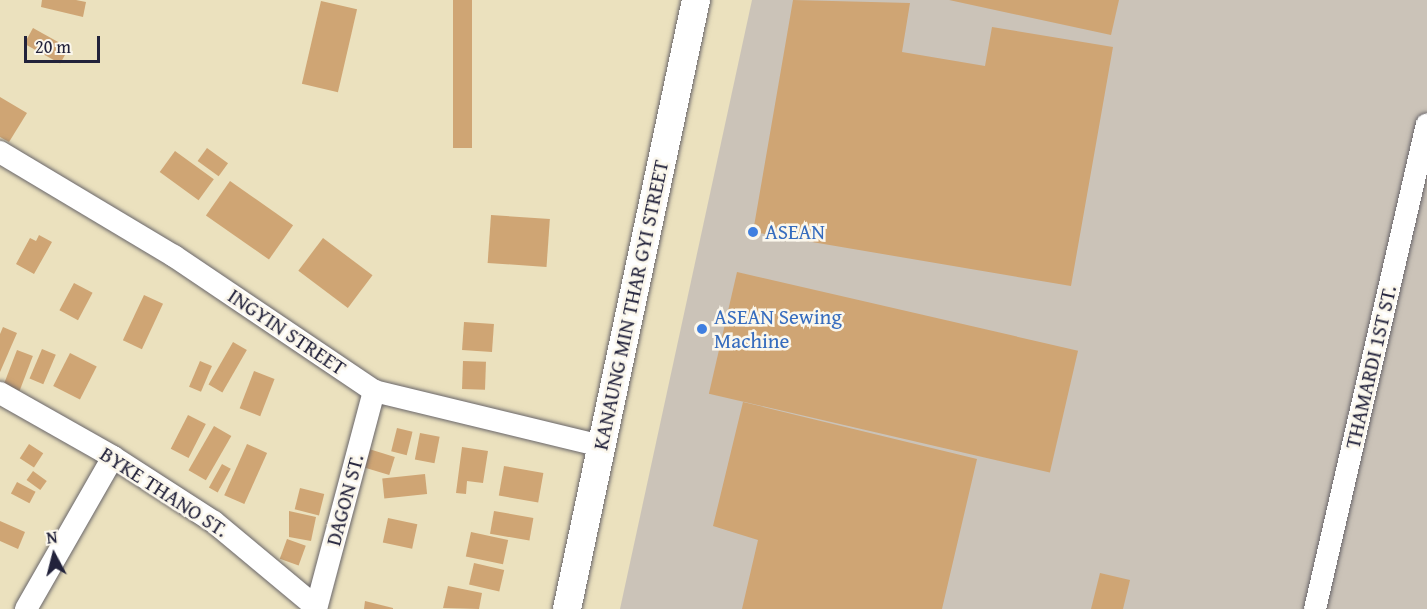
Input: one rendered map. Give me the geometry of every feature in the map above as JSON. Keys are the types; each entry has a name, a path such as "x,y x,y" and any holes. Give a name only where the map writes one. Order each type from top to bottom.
{"street":[{"name":"KANAUNG MIN THAR GYI STREET","path":"567,609 696,0"},
{"name":"THAMARDI 1ST ST.","path":"1315,609 1427,125"},
{"name":"INGYIN STREET","path":"0,153 174,256 374,391 601,446"},
{"name":"DAGON ST.","path":"316,608 374,391"},
{"name":"BYKE THANO ST.","path":"0,393 113,457 214,522 316,608"},
{"path":"26,609 113,457"}],"shaded area":[{"path":"752,0 1427,0 1427,609 620,609"}],"building":[{"path":"42,0 86,2 83,17 41,7"},
{"path":"453,0 472,0 472,148 453,148"},
{"path":"793,0 910,3 902,52 985,66 992,27 1113,47 1071,286 753,232"},
{"path":"949,0 1119,0 1111,35"},
{"path":"321,1 357,9 338,92 302,84"},
{"path":"33,28 69,48 60,64 24,44"},
{"path":"0,97 27,113 9,142 0,137"},
{"path":"207,148 228,163 219,176 198,161"},
{"path":"175,151 214,179 199,200 160,172"},
{"path":"230,181 293,225 269,260 206,215"},
{"path":"491,215 550,219 547,267 488,263"},
{"path":"39,235 52,242 34,274 16,264 30,238 36,241"},
{"path":"323,238 373,275 348,308 298,271"},
{"path":"737,272 1078,351 1050,473 709,394"},
{"path":"74,283 93,293 78,320 59,310"},
{"path":"144,295 163,304 142,349 123,340"},
{"path":"464,322 494,324 492,352 462,350"},
{"path":"3,327 17,333 0,372 0,334"},
{"path":"233,342 247,350 222,392 208,384"},
{"path":"42,349 56,355 43,384 29,378"},
{"path":"17,350 33,356 20,391 4,385"},
{"path":"70,353 97,367 80,400 53,386"},
{"path":"200,361 212,366 201,392 189,387"},
{"path":"463,361 486,362 485,390 462,389"},
{"path":"254,371 275,379 260,416 240,408"},
{"path":"743,402 977,459 942,609 742,609 758,540 713,526"},
{"path":"188,415 206,424 189,458 171,449"},
{"path":"214,426 231,436 206,480 188,470"},
{"path":"397,428 413,432 407,455 391,451"},
{"path":"420,433 440,437 434,463 415,460"},
{"path":"29,444 43,453 34,468 20,458"},
{"path":"247,444 267,453 244,504 224,495"},
{"path":"462,447 488,451 483,483 467,481 466,494 456,493"},
{"path":"369,449 395,457 389,475 363,467"},
{"path":"222,464 231,469 218,492 209,488"},
{"path":"504,466 543,473 538,502 499,496"},
{"path":"33,471 47,481 40,490 27,480"},
{"path":"425,474 427,494 384,498 382,478"},
{"path":"17,482 36,492 29,503 11,493"},
{"path":"300,488 324,494 319,515 295,509"},
{"path":"289,511 316,517 311,541 289,537"},
{"path":"494,511 533,518 529,541 490,534"},
{"path":"388,518 417,524 412,549 383,542"},
{"path":"0,521 25,532 18,549 0,541"},
{"path":"471,532 508,540 503,564 466,556"},
{"path":"287,539 306,546 299,566 280,559"},
{"path":"474,563 504,570 499,591 469,584"},
{"path":"1100,573 1130,580 1123,609 1091,609"},
{"path":"448,586 482,593 479,609 443,608"},
{"path":"365,601 393,608 393,609 364,609"}],"place":[{"name":"ASEAN","path":"753,232"},
{"name":"ASEAN Sewing Machine","path":"702,329"}]}
